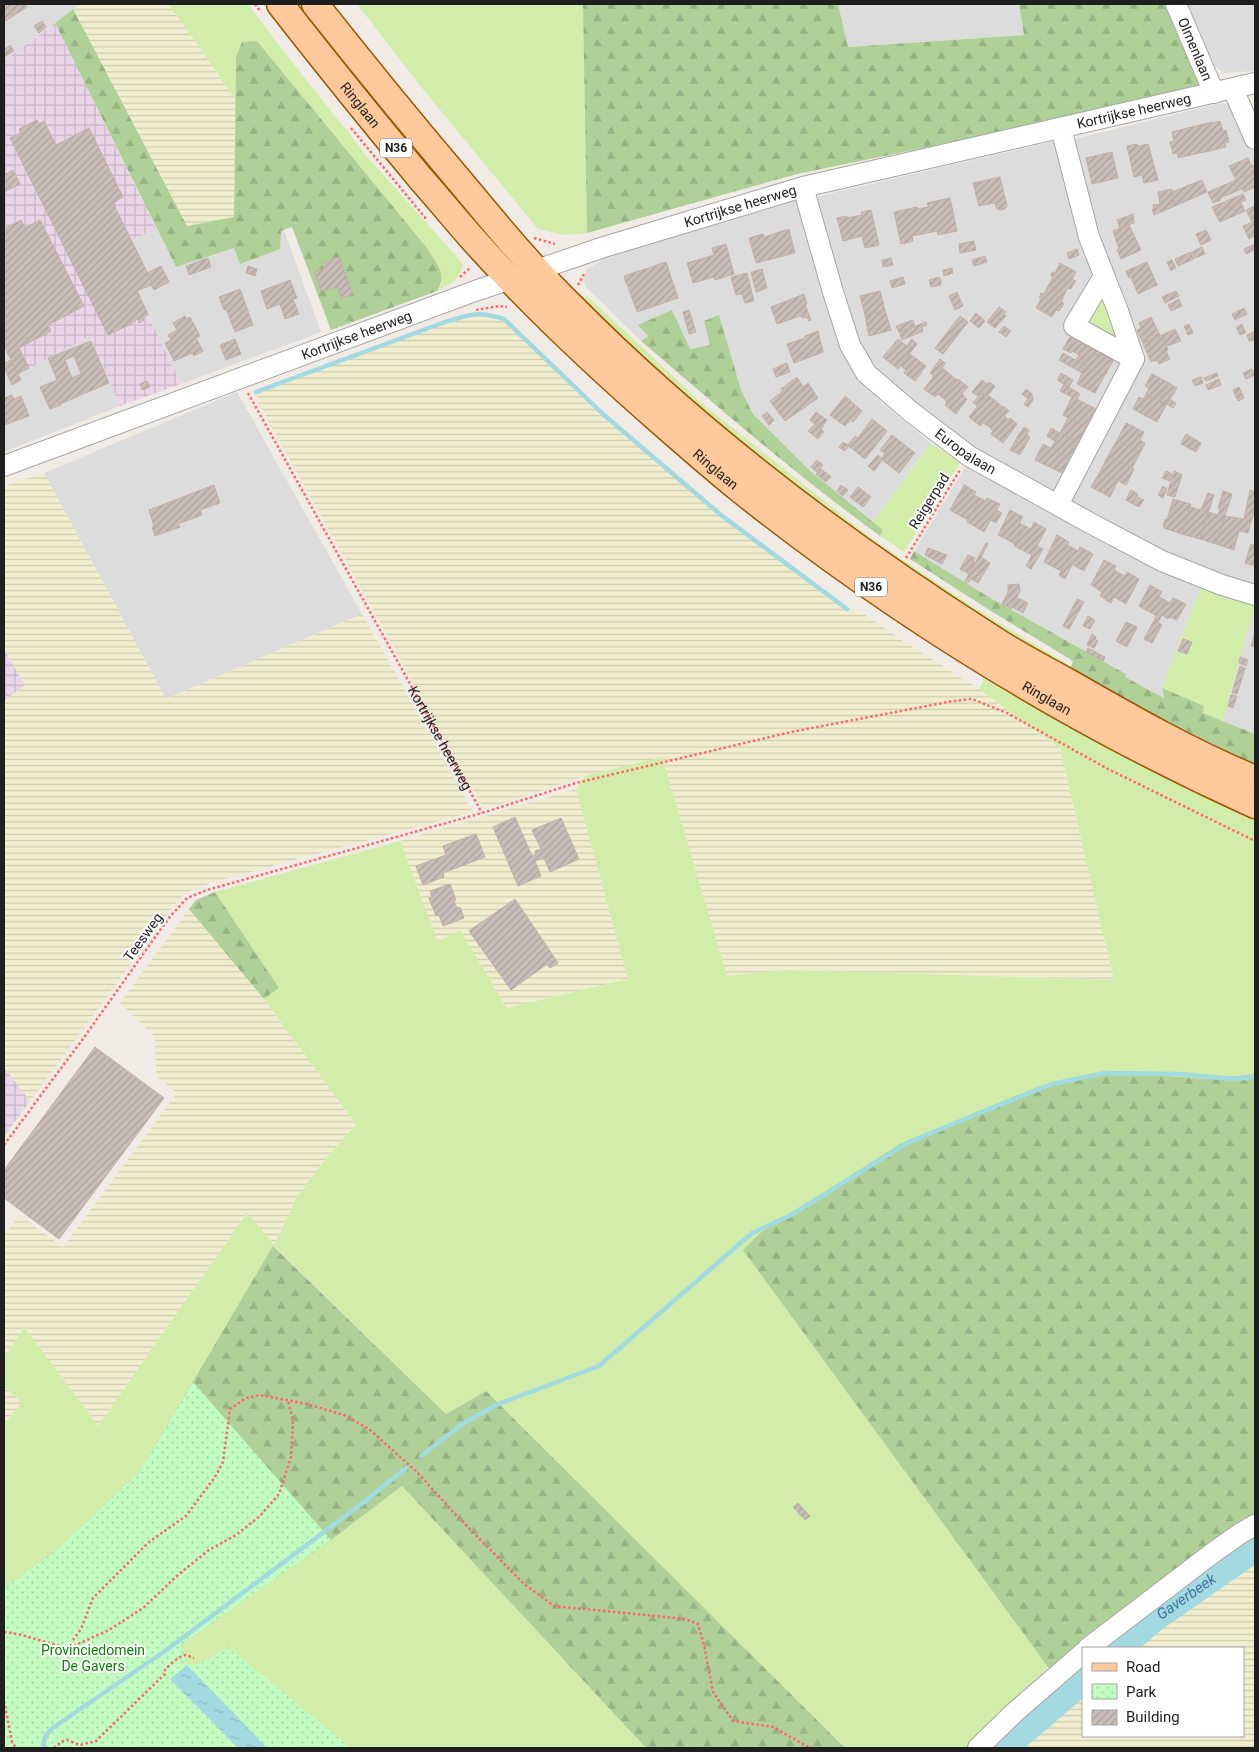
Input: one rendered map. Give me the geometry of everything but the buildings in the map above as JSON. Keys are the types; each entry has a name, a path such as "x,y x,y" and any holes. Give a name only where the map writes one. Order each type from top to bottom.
{"main road":[{"name":"Ringlaan","path":"280,4 471,238 551,321 626,391 741,491 837,563 921,621 1024,685 1123,740 1255,805"},
{"name":"Ringlaan","path":"315,4 395,106 492,220 569,304 634,368 701,428 838,534 995,640 1153,731 1255,779"}],"street":[{"name":"Olmenlaan","path":"1176,4 1223,91 1255,139"},
{"name":"Kortrijkse heerweg","path":"4,466 604,246 803,187 1255,83"},
{"path":"1058,505 1134,359 1088,237 1061,128"},
{"name":"Europalaan","path":"803,187 850,345 866,373 910,411 969,456 1162,561 1222,585 1255,595"},
{"path":"1104,276 1074,326 1134,359"},
{"path":"1089,1647 1214,1552 1255,1525"},
{"path":"978,1748 1015,1712 1082,1654"}],"path":[{"path":"579,285 584,290"},
{"path":"473,311 499,306 509,308"},
{"name":"Kortrijkse heerweg","path":"240,378 482,813"},
{"name":"Reigerpad","path":"899,552 906,558 969,456"},
{"path":"482,813 576,783 781,735 953,701 972,699 1007,713 1108,769 1255,841"},
{"name":"Teesweg","path":"4,1144 85,1036 168,919 187,898 207,890 482,813"},
{"path":"67,1648 81,1629 93,1598 149,1542 186,1516 215,1477 222,1462 230,1409 246,1398 260,1395 344,1415 369,1429 416,1471 524,1584 554,1606 685,1619 698,1624 713,1692 733,1721 773,1727 810,1748"},
{"path":"4,1632 18,1634 67,1648 109,1630 143,1608 179,1574 209,1550 236,1535 260,1516 279,1494 291,1457 292,1420 288,1401"},
{"path":"54,1748 67,1740 80,1745 96,1741 165,1674 164,1670 167,1667 181,1656 186,1655 194,1658"},
{"path":"4,1701 12,1742 16,1748"},
{"path":"4,1727 8,1723"}],"shaded area":[{"path":"4,4 80,4 4,61"},
{"path":"80,4 169,4 235,99 234,217 187,226 73,9"},
{"path":"838,4 1019,4 1025,35 847,47"},
{"path":"1187,4 1255,4 1255,71 1224,73 1211,63"},
{"path":"55,23 156,228 131,240 153,284 137,292 181,384 120,406 90,336 18,374 4,347 4,61"},
{"path":"1221,103 1228,104 1236,112 1255,155 1255,585 1209,572 1166,553 1079,508 1070,501 1071,494 1145,355 1094,234 1070,140"},
{"path":"1059,140 1095,274 1064,328 1123,358 1060,491 1049,491 989,457 945,429 882,374 866,356 859,341 815,197"},
{"path":"799,198 861,379 882,403 931,443 873,522 808,469 753,414 741,390 710,345 690,349 638,325 649,336 641,341 586,287 583,280 587,269 602,260 672,235"},
{"path":"156,228 176,267 234,248 241,264 284,230 321,332 181,384 137,291 152,284 131,240"},
{"path":"486,313 504,319 604,415 721,515 847,609 860,611 906,643 979,689 1060,748 1114,980 787,970 727,976 662,758 585,776 492,807 482,807 258,402 256,392 445,322 472,314"},
{"path":"90,335 120,406 4,452 4,347 18,374"},
{"path":"237,392 362,614 166,699 44,473"},
{"path":"967,464 1201,587 1162,688 1164,698 1124,677 1125,673 964,583 914,551"},
{"path":"44,473 166,699 362,614 473,812 217,881 187,892 178,900 30,1101 4,1067 4,701 25,685 4,649 4,486"},
{"path":"1255,604 1255,734 1223,721"},
{"path":"4,649 25,685 4,701"},
{"path":"576,789 628,979 507,1008 460,930 438,942 400,841"},
{"path":"189,909 264,999 356,1124 320,1166 297,1197 273,1246 247,1213 98,1426 24,1327 4,1358 4,1236 19,1215 63,1247 177,1093 156,1076 155,1037 120,1003"},
{"path":"4,1067 30,1101 4,1137"},
{"path":"4,1386 22,1403 4,1425"},
{"path":"1255,1558 1255,1748 1018,1748 1082,1690 1082,1737 1244,1737 1244,1647 1131,1647 1194,1598"}],"green space":[{"path":"169,4 248,4 369,159 463,265 456,278 450,284 437,291 442,283 438,265 427,248 257,41 236,57 235,99"},
{"path":"357,4 583,4 587,233 565,235 538,229 422,88"},
{"path":"583,4 838,4 848,47 1024,35 1019,4 1165,4 1200,87 1006,131 797,174 587,233"},
{"path":"73,9 187,226 234,217 236,57 242,42 257,41 427,248 441,274 440,285 437,291 331,330 292,227 281,231 280,249 240,264 234,248 176,267 55,23"},
{"path":"1101,290 1125,343 1086,325"},
{"path":"587,296 704,405 871,538 970,605 1072,667 1069,673 868,543 701,412 582,301"},
{"path":"672,310 690,349 710,345 704,321 719,315 741,390 753,414 808,469 883,530 880,536 788,465 641,341 648,336 638,325"},
{"path":"931,443 960,463 904,552 880,536 883,530 873,522"},
{"path":"914,551 987,596 1126,674 1125,677 1164,698 1162,688 1204,706 1203,713 1255,734 1255,765 1069,673 1073,661 910,559"},
{"path":"1201,587 1255,604 1223,721 1203,713 1162,688"},
{"path":"988,672 1255,813 1255,1074 1207,1079 1105,1071 743,1250 1048,1667 988,1732 968,1748 845,1748 486,1391 446,1414 274,1246 139,1473 54,1552 4,1588 4,1425 22,1403 4,1386 4,1358 24,1327 98,1426 247,1213 274,1245 297,1197 320,1166 356,1124 264,999 279,988 215,892 400,841 438,942 460,930 507,1008 628,979 576,789 585,776 662,757 727,976 787,970 1114,980 1060,748 979,689"},
{"path":"215,892 279,988 264,999 189,909 196,900"},
{"path":"1105,1071 1207,1079 1255,1074 1255,1539 1216,1566 1114,1647 1082,1647 1082,1674 1000,1748 984,1748 1058,1676 1048,1667 743,1250 760,1233 900,1144 1040,1086"},
{"path":"273,1246 446,1414 486,1391 845,1748 646,1748 402,1486 331,1540 181,1645 187,1665 4,1748 4,1588 54,1552 139,1473"},
{"name":"Provinciedomein De Gavers","path":"193,1382 331,1540 181,1645 187,1664 200,1664 228,1647 351,1748 4,1748 4,1588 54,1552 139,1473"},
{"path":"402,1486 646,1748 269,1748 187,1665 181,1645 331,1540"}],"water":[{"path":"187,1665 267,1748 238,1748 170,1679"}],"waterway":[{"path":"256,392 461,317 480,314 504,319 604,415 721,515 847,609"},
{"path":"421,1456 461,1425 496,1405 599,1366 752,1233 791,1215 907,1143 1052,1084 1105,1073 1179,1074 1233,1079 1255,1077"},
{"path":"46,1748 43,1745 45,1737 51,1729 165,1651 364,1502 406,1468"},
{"name":"Gaverbeek","path":"1121,1647 1154,1619 1255,1549"},
{"name":"Gaverbeek","path":"1005,1748 1082,1682"}]}
